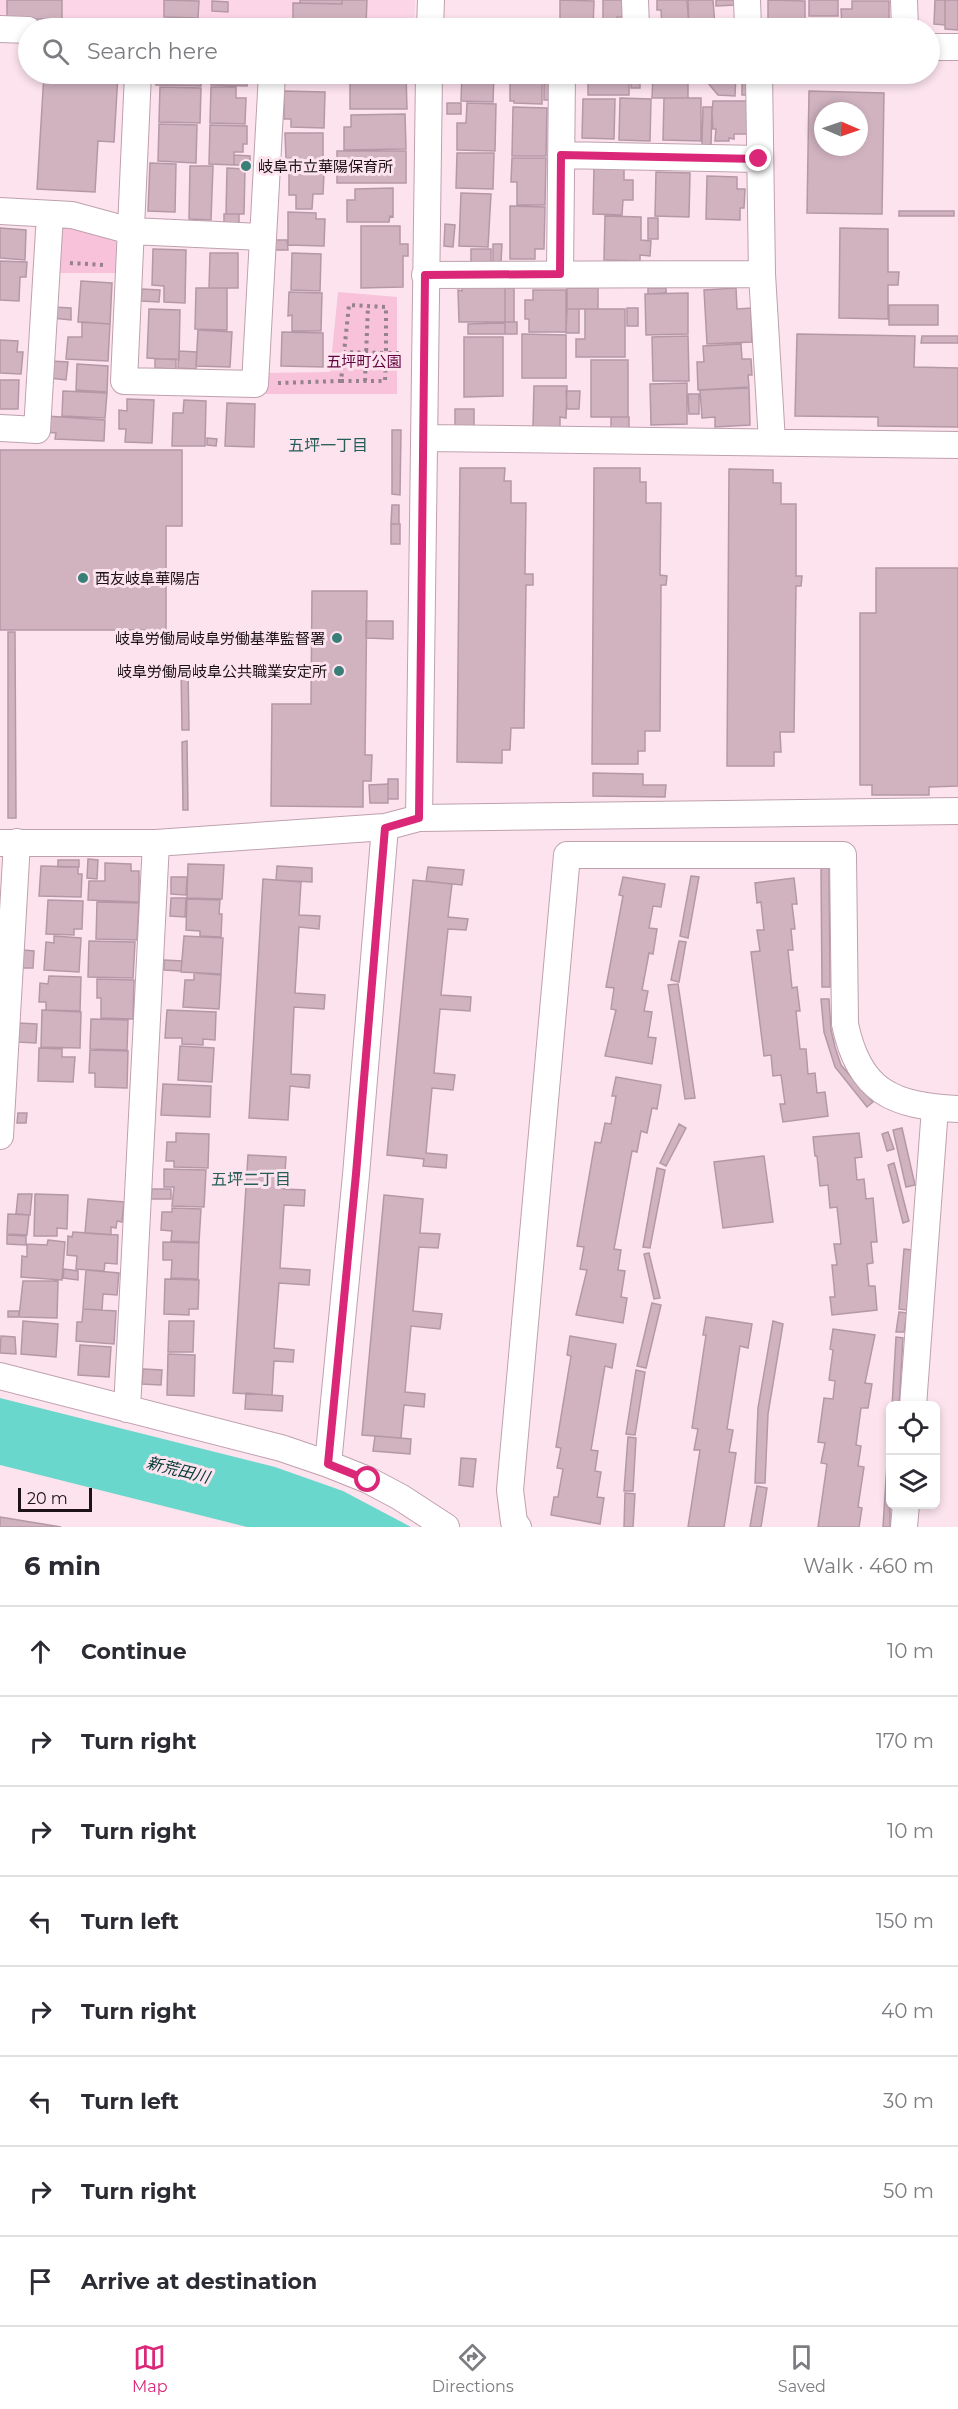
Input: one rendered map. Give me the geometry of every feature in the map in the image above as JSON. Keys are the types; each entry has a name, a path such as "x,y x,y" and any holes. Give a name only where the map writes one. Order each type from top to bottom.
{"street":[{"path":"430,18 431,0"},
{"path":"635,0 636,18"},
{"path":"747,0 748,18"},
{"path":"904,0 904,18"},
{"path":"0,29 18,30"},
{"path":"940,47 958,47"},
{"path":"137,84 124,381 255,384 271,84"},
{"path":"419,818 429,84"},
{"path":"560,274 562,84"},
{"path":"759,84 762,274 772,442"},
{"path":"561,155 759,159"},
{"path":"0,211 72,215 130,231 263,237"},
{"path":"0,428 37,430 50,214"},
{"path":"425,275 762,274"},
{"path":"425,438 958,445"},
{"path":"0,1136 9,843 156,843 385,828 419,818 958,811"},
{"path":"328,1464 356,1174 385,828"},
{"path":"127,1409 156,843"},
{"path":"518,1527 514,1522 510,1490 567,855 843,855 844,1024 850,1049 863,1075 884,1093 909,1103 946,1108 914,1401"},
{"path":"0,1376 281,1448 376,1484 446,1527"},
{"path":"904,1527 906,1509"}],"path":[{"path":"47,262 113,265"},
{"path":"255,384 386,381 386,307 349,305 341,381"},
{"path":"365,381 369,306"},
{"path":"344,352 424,354"}],"shaded area":[{"path":"0,0 415,0 414,18 18,18 18,24 0,24"}],"green space":[{"path":"58,224 123,239 120,273 56,273"},
{"name":"五坪町公園","path":"338,292 397,297 397,394 262,394 264,373 330,372"}],"water":[{"name":"新荒田川","path":"0,1398 275,1467 343,1491 411,1527 247,1527 0,1465"}],"building":[{"path":"7,0 62,0 62,18 7,19"},
{"path":"164,0 199,1 198,18 164,17"},
{"path":"300,0 342,0 342,4 300,3"},
{"path":"342,0 367,0 366,18 293,18 293,3 342,4"},
{"path":"560,0 594,1 593,18 560,18"},
{"path":"603,0 624,0 624,17 603,18"},
{"path":"657,0 687,0 688,18 661,18 661,10 657,10"},
{"path":"688,0 713,0 714,18 689,18"},
{"path":"716,0 735,0 735,5 716,6"},
{"path":"768,0 805,1 805,18 768,18"},
{"path":"809,0 838,0 838,16 809,16"},
{"path":"935,0 945,0 945,25 940,25 940,18 934,18"},
{"path":"945,0 958,0 958,30 945,29"},
{"path":"212,1 228,2 228,12 212,11"},
{"path":"852,1 889,1 889,18 841,18 841,9 852,9"},
{"path":"43,84 117,84 114,142 98,141 95,192 37,189"},
{"path":"201,84 201,86 156,85"},
{"path":"247,84 247,86 211,85"},
{"path":"350,84 406,84 407,109 350,109"},
{"path":"462,84 494,84 493,102 461,101"},
{"path":"510,84 542,84 542,104 510,101"},
{"path":"544,84 549,84 549,100 544,100"},
{"path":"588,84 629,84 629,95 588,95"},
{"path":"631,84 640,84 640,88 631,88"},
{"path":"653,84 688,84 688,98 652,98"},
{"path":"709,84 736,84 735,96 718,95"},
{"path":"742,84 748,84 748,95 742,95"},
{"path":"160,87 201,88 200,123 159,122"},
{"path":"211,87 236,87 236,98 246,98 245,124 210,123"},
{"path":"284,91 325,92 324,128 291,127 291,119 284,119"},
{"path":"809,91 884,93 882,214 807,213"},
{"path":"620,98 651,99 650,141 619,140"},
{"path":"664,98 701,98 701,141 663,140"},
{"path":"583,99 615,99 614,139 582,138"},
{"path":"713,101 747,101 747,134 734,134 734,139 729,138 729,141 715,141"},
{"path":"447,103 461,103 461,114 447,114"},
{"path":"467,103 496,104 495,151 457,150 457,123 466,123"},
{"path":"513,107 547,108 546,156 512,156"},
{"path":"703,107 712,107 711,146 702,145"},
{"path":"405,114 406,149 344,150 344,127 351,127 351,115"},
{"path":"159,124 197,125 196,163 158,161"},
{"path":"210,125 247,126 247,144 243,144 243,152 234,152 234,165 209,164"},
{"path":"285,133 323,133 323,166 290,166 290,158 286,159"},
{"path":"337,151 406,151 406,183 337,183"},
{"path":"457,153 494,153 493,189 456,188"},
{"path":"234,155 250,156 250,165 234,165"},
{"path":"512,158 546,158 545,205 517,205 517,182 511,182"},
{"path":"150,163 176,164 175,212 148,211"},
{"path":"190,166 213,166 211,220 189,219"},
{"path":"594,166 624,166 624,180 633,180 633,200 623,200 622,215 593,214"},
{"path":"227,168 245,169 244,214 226,214"},
{"path":"289,172 324,173 323,194 313,194 312,209 296,209 296,195 289,195"},
{"path":"656,172 690,173 689,217 655,216"},
{"path":"707,176 737,177 737,189 745,189 744,208 740,208 740,220 706,219"},
{"path":"393,188 393,217 390,216 389,222 347,222 347,200 355,200 355,189"},
{"path":"461,193 491,194 488,247 459,246"},
{"path":"510,206 545,207 544,249 535,249 535,259 510,259"},
{"path":"899,211 954,211 954,216 899,216"},
{"path":"288,212 316,213 316,219 325,219 324,246 288,245"},
{"path":"224,214 239,214 239,223 224,223"},
{"path":"605,216 641,217 641,240 651,241 650,256 640,255 640,261 604,260"},
{"path":"648,218 658,218 658,239 648,239"},
{"path":"445,224 455,225 453,247 444,246"},
{"path":"361,226 400,226 400,244 408,244 408,256 403,256 403,287 361,288"},
{"path":"0,228 26,230 25,260 0,258"},
{"path":"840,228 888,229 888,272 899,272 898,285 888,285 888,319 839,318"},
{"path":"273,240 287,240 288,250 273,250"},
{"path":"493,244 502,244 501,262 493,262"},
{"path":"153,249 186,250 185,303 164,302 164,286 152,285"},
{"path":"471,249 491,249 491,262 471,262"},
{"path":"210,253 238,253 238,288 209,288"},
{"path":"292,253 321,254 320,291 291,290"},
{"path":"0,261 27,262 26,277 20,277 19,301 0,300"},
{"path":"81,281 112,283 110,324 78,322"},
{"path":"462,287 505,287 505,322 459,322 458,290 462,291"},
{"path":"196,288 227,288 227,330 195,329"},
{"path":"505,288 514,288 514,322 505,322"},
{"path":"567,288 598,288 598,309 567,309"},
{"path":"648,288 666,288 666,293 648,294"},
{"path":"736,288 737,309 751,308 752,342 707,344 704,290"},
{"path":"142,289 160,290 159,302 141,301"},
{"path":"533,290 566,290 566,332 529,332 529,319 525,319 525,300 533,300"},
{"path":"289,292 322,293 321,331 292,331 292,315 288,316"},
{"path":"688,293 688,334 646,335 645,294"},
{"path":"889,305 938,305 938,325 889,325"},
{"path":"53,307 71,308 71,320 52,318"},
{"path":"627,308 638,308 638,326 627,326"},
{"path":"149,309 180,310 179,360 147,358"},
{"path":"567,309 579,309 579,333 566,333"},
{"path":"585,309 625,309 625,357 576,357 576,339 585,339"},
{"path":"82,322 110,324 108,361 66,359 68,337 82,337"},
{"path":"505,322 517,322 517,334 505,334"},
{"path":"505,323 505,334 468,334 468,324"},
{"path":"198,330 232,332 230,367 196,366"},
{"path":"282,332 323,333 323,367 281,366"},
{"path":"522,334 566,335 566,378 522,378"},
{"path":"797,334 915,336 914,367 958,368 958,427 878,426 878,417 795,416"},
{"path":"688,336 689,381 653,381 652,337"},
{"path":"922,336 958,336 958,343 921,343"},
{"path":"464,337 503,337 503,396 464,397"},
{"path":"0,340 18,341 17,352 23,352 21,374 0,373"},
{"path":"741,344 742,359 751,359 752,375 748,375 749,387 698,390 697,362 704,362 703,346"},
{"path":"179,351 197,352 196,369 178,368"},
{"path":"155,359 176,359 176,369 155,368"},
{"path":"591,360 628,360 628,417 591,417"},
{"path":"51,361 68,362 66,380 50,378"},
{"path":"77,364 108,366 107,392 76,390"},
{"path":"0,380 19,380 18,409 0,409"},
{"path":"687,383 687,424 651,425 650,384"},
{"path":"534,386 567,386 566,418 560,417 560,427 533,427"},
{"path":"749,388 750,425 715,427 715,417 702,418 700,390"},
{"path":"63,391 107,393 105,418 62,416"},
{"path":"566,391 580,391 579,409 567,409"},
{"path":"688,394 699,394 699,414 689,414"},
{"path":"127,399 154,400 152,443 125,442 126,429 119,429 119,410 127,411"},
{"path":"184,400 206,401 205,446 172,446 173,413 183,413"},
{"path":"227,403 255,404 254,447 225,446"},
{"path":"455,409 474,409 474,428 455,427"},
{"path":"46,416 105,420 104,441 55,439 56,433 45,432"},
{"path":"611,417 629,417 629,431 611,430"},
{"path":"392,430 401,430 400,495 392,494"},
{"path":"207,438 217,439 216,446 207,445"},
{"name":"西友岐阜華陽店","path":"0,450 182,450 182,526 166,526 166,630 0,630"},
{"path":"460,468 505,468 504,481 511,481 511,503 526,503 525,574 533,574 533,585 526,585 524,728 511,728 510,750 502,750 502,763 457,762"},
{"path":"594,468 640,468 640,482 646,482 646,503 661,503 660,575 667,576 666,585 661,585 660,731 645,731 645,751 638,751 638,764 592,764"},
{"path":"729,469 773,470 773,483 781,483 781,504 796,504 796,576 802,576 801,586 796,586 794,732 780,732 781,752 774,752 774,766 727,766"},
{"path":"392,505 399,505 399,524 391,524"},
{"path":"391,524 400,524 400,544 391,544"},
{"path":"876,568 958,568 958,786 929,787 929,795 872,795 872,785 860,785 860,613 876,613"},
{"name":"岐阜労働局岐阜公共職業安定所","path":"312,591 367,591 365,755 372,755 371,781 363,781 363,807 271,806 272,704 311,704"},
{"path":"366,621 393,621 393,639 366,638"},
{"path":"8,632 15,632 16,818 8,818"},
{"path":"181,667 188,667 189,730 182,730"},
{"path":"187,741 188,810 183,810 182,742"},
{"path":"593,773 643,774 643,785 666,785 665,797 593,796"},
{"path":"388,779 398,779 398,799 388,799"},
{"path":"388,784 388,803 370,803 369,785"},
{"path":"88,859 98,860 97,879 87,878"},
{"path":"58,860 79,860 79,867 58,867"},
{"path":"105,863 131,864 131,871 139,871 139,902 88,900 89,881 105,881"},
{"path":"188,864 224,865 222,899 187,898"},
{"path":"41,866 78,867 78,874 82,874 81,897 39,896"},
{"path":"277,866 312,868 312,882 276,880"},
{"path":"428,867 464,870 462,885 426,881"},
{"path":"821,868 829,868 830,987 822,987"},
{"path":"691,876 699,877 688,938 680,936"},
{"path":"171,877 187,877 186,895 171,894"},
{"path":"623,877 665,884 661,907 653,906 649,928 657,929 653,954 649,953 642,990 648,991 644,1011 652,1012 648,1037 656,1038 652,1064 605,1056 616,1010 611,1009 614,988 606,987 623,896 619,895"},
{"path":"794,878 797,904 792,904 795,929 791,929 793,950 788,950 792,988 797,987 800,1011 796,1011 800,1049 806,1049 808,1074 815,1073 817,1093 825,1092 828,1116 783,1122 780,1104 785,1104 781,1075 773,1076 771,1055 764,1056 751,952 760,951 757,930 764,930 761,902 757,903 755,883"},
{"path":"263,879 301,882 299,915 320,916 319,929 299,927 295,993 325,995 324,1009 294,1007 291,1074 310,1075 309,1088 290,1086 288,1120 249,1118"},
{"path":"413,880 452,884 448,917 468,919 466,930 448,929 441,995 471,997 470,1011 440,1009 434,1073 455,1075 453,1090 432,1088 426,1153 447,1155 446,1168 423,1166 424,1159 387,1155"},
{"path":"171,898 186,898 185,917 170,916"},
{"path":"187,899 220,900 221,937 200,936 200,931 186,930"},
{"path":"48,900 83,901 82,929 74,929 74,935 46,934"},
{"path":"97,902 139,903 137,940 96,939"},
{"path":"54,936 81,938 79,972 44,970 46,942 54,943"},
{"path":"184,936 223,938 221,974 181,972"},
{"path":"89,941 135,942 133,978 88,977"},
{"path":"679,941 686,942 679,982 671,980"},
{"path":"23,950 34,951 33,968 22,968"},
{"path":"164,960 182,961 181,971 164,970"},
{"path":"194,973 221,975 219,1009 183,1007 185,980 194,980"},
{"path":"49,976 81,977 80,1011 46,1010 46,1002 39,1002 40,983 48,984"},
{"path":"97,979 134,980 133,1019 101,1018 101,998 97,998"},
{"path":"678,984 695,1098 685,1099 668,985"},
{"path":"821,999 829,999 831,1030 841,1065 873,1102 867,1107 835,1067 824,1032"},
{"path":"42,1010 81,1012 80,1048 41,1047"},
{"path":"167,1010 216,1012 215,1040 203,1039 203,1045 182,1044 182,1038 165,1038"},
{"path":"91,1019 128,1020 127,1050 90,1049"},
{"path":"19,1023 37,1024 36,1043 18,1042"},
{"path":"180,1046 214,1048 212,1082 178,1080"},
{"path":"39,1048 62,1049 62,1057 75,1057 73,1082 38,1081"},
{"path":"90,1050 128,1051 127,1088 95,1087 95,1073 89,1073"},
{"path":"616,1077 661,1085 657,1109 652,1108 647,1133 641,1131 637,1152 632,1151 614,1249 621,1250 618,1270 625,1271 621,1297 627,1298 623,1323 576,1315 587,1270 580,1269 584,1247 577,1246 595,1142 601,1143 605,1123 611,1124 616,1096 612,1096"},
{"path":"163,1084 211,1086 210,1117 161,1115"},
{"path":"18,1113 27,1113 26,1123 17,1123"},
{"path":"679,1124 686,1128 666,1166 660,1163"},
{"path":"902,1128 915,1185 906,1187 893,1130"},
{"path":"888,1132 894,1149 887,1151 882,1134"},
{"path":"176,1133 209,1134 208,1168 174,1167 174,1161 166,1161 167,1142 176,1142"},
{"path":"859,1133 862,1157 855,1158 857,1180 864,1179 866,1199 873,1198 877,1242 871,1242 873,1263 867,1264 869,1286 875,1286 877,1310 832,1315 830,1297 835,1297 832,1265 837,1265 834,1244 841,1244 837,1207 830,1208 828,1185 820,1186 813,1137"},
{"path":"248,1155 286,1157 284,1189 305,1190 304,1206 284,1205 280,1268 310,1270 309,1285 279,1283 274,1348 294,1350 293,1362 274,1361 272,1395 233,1393"},
{"path":"764,1156 773,1222 723,1228 714,1162"},
{"path":"894,1163 909,1221 903,1223 888,1165"},
{"path":"657,1168 665,1170 650,1248 643,1247"},
{"path":"164,1169 206,1170 204,1207 172,1206 174,1187 164,1187"},
{"path":"152,1189 171,1189 171,1199 151,1199"},
{"path":"18,1194 32,1194 30,1215 16,1214"},
{"path":"35,1194 68,1195 67,1229 57,1228 57,1236 34,1236"},
{"path":"384,1195 423,1199 420,1233 440,1234 438,1248 419,1247 413,1311 442,1314 440,1329 411,1326 405,1392 425,1394 424,1407 404,1405 401,1438 362,1435"},
{"path":"88,1199 124,1202 122,1222 117,1221 116,1228 111,1227 111,1235 85,1233"},
{"path":"172,1208 201,1209 199,1242 171,1241 172,1231 161,1230 162,1212 172,1212"},
{"path":"8,1214 29,1215 27,1235 7,1234"},
{"path":"73,1232 118,1235 117,1264 105,1263 104,1271 76,1269 77,1256 67,1255 68,1236 72,1237"},
{"path":"7,1235 26,1236 26,1245 7,1244"},
{"path":"48,1240 65,1242 62,1280 21,1277 22,1256 27,1257 27,1244 47,1245"},
{"path":"163,1242 199,1243 198,1279 171,1278 172,1260 163,1260"},
{"path":"904,1249 912,1250 907,1310 899,1309"},
{"path":"649,1253 660,1298 654,1299 644,1254"},
{"path":"64,1269 78,1271 78,1280 63,1278"},
{"path":"86,1270 119,1273 117,1295 103,1294 102,1310 83,1309"},
{"path":"165,1279 199,1280 198,1309 189,1309 189,1315 164,1314"},
{"path":"23,1281 58,1281 57,1318 19,1317"},
{"path":"652,1303 661,1305 646,1368 637,1366"},
{"path":"83,1309 116,1311 114,1344 76,1341 77,1322 82,1322"},
{"path":"8,1311 19,1311 19,1317 8,1317"},
{"path":"899,1312 907,1313 904,1332 896,1332"},
{"path":"706,1317 752,1324 748,1348 740,1346 727,1429 733,1430 729,1452 736,1453 724,1527 688,1527 700,1450 694,1450 698,1429 692,1428 706,1335 703,1335"},
{"path":"23,1321 58,1324 56,1357 21,1354"},
{"path":"169,1321 194,1321 193,1352 168,1352"},
{"path":"773,1321 783,1324 768,1414 765,1483 755,1483 758,1408"},
{"path":"833,1329 875,1335 865,1383 872,1384 868,1408 861,1408 856,1445 861,1446 858,1466 864,1467 858,1507 862,1508 859,1527 818,1527 827,1464 821,1463 825,1443 818,1442 824,1398 833,1399 835,1381 829,1380"},
{"path":"1,1336 15,1337 16,1354 0,1353"},
{"path":"570,1336 616,1344 612,1368 605,1366 591,1450 598,1451 595,1471 601,1472 597,1497 604,1498 600,1524 551,1515 554,1497 558,1497 563,1469 557,1468 561,1448 556,1447 571,1356 567,1355"},
{"path":"896,1337 903,1338 899,1401 892,1401"},
{"path":"80,1345 111,1347 109,1377 78,1375"},
{"path":"168,1354 195,1355 194,1396 167,1395"},
{"path":"143,1369 162,1370 161,1385 142,1384"},
{"path":"636,1370 645,1372 635,1435 626,1434"},
{"path":"246,1393 283,1396 282,1411 245,1409"},
{"path":"375,1436 411,1439 410,1454 373,1451"},
{"path":"628,1437 636,1438 633,1491 624,1491"},
{"path":"461,1458 476,1459 473,1487 459,1485"},
{"path":"886,1480 886,1509 890,1509 890,1527 883,1527"},
{"path":"757,1486 767,1488 761,1527 750,1527"},
{"path":"625,1493 635,1494 633,1527 624,1527"},
{"path":"0,1517 61,1527 0,1527"}],"place":[{"name":"岐阜市立華陽保育所","path":"246,166"},
{"name":"西友岐阜華陽店","path":"83,578"},
{"name":"岐阜労働局岐阜労働基準監督署","path":"337,638"},
{"name":"岐阜労働局岐阜公共職業安定所","path":"339,671"}],"district":[{"name":"五坪一丁目","path":"328,445"},
{"name":"五坪二丁目","path":"251,1179"}],"route":[{"path":"368,1480 328,1464 356,1174 385,828 419,818 425,438 425,275 560,274 561,155 759,159"}]}
